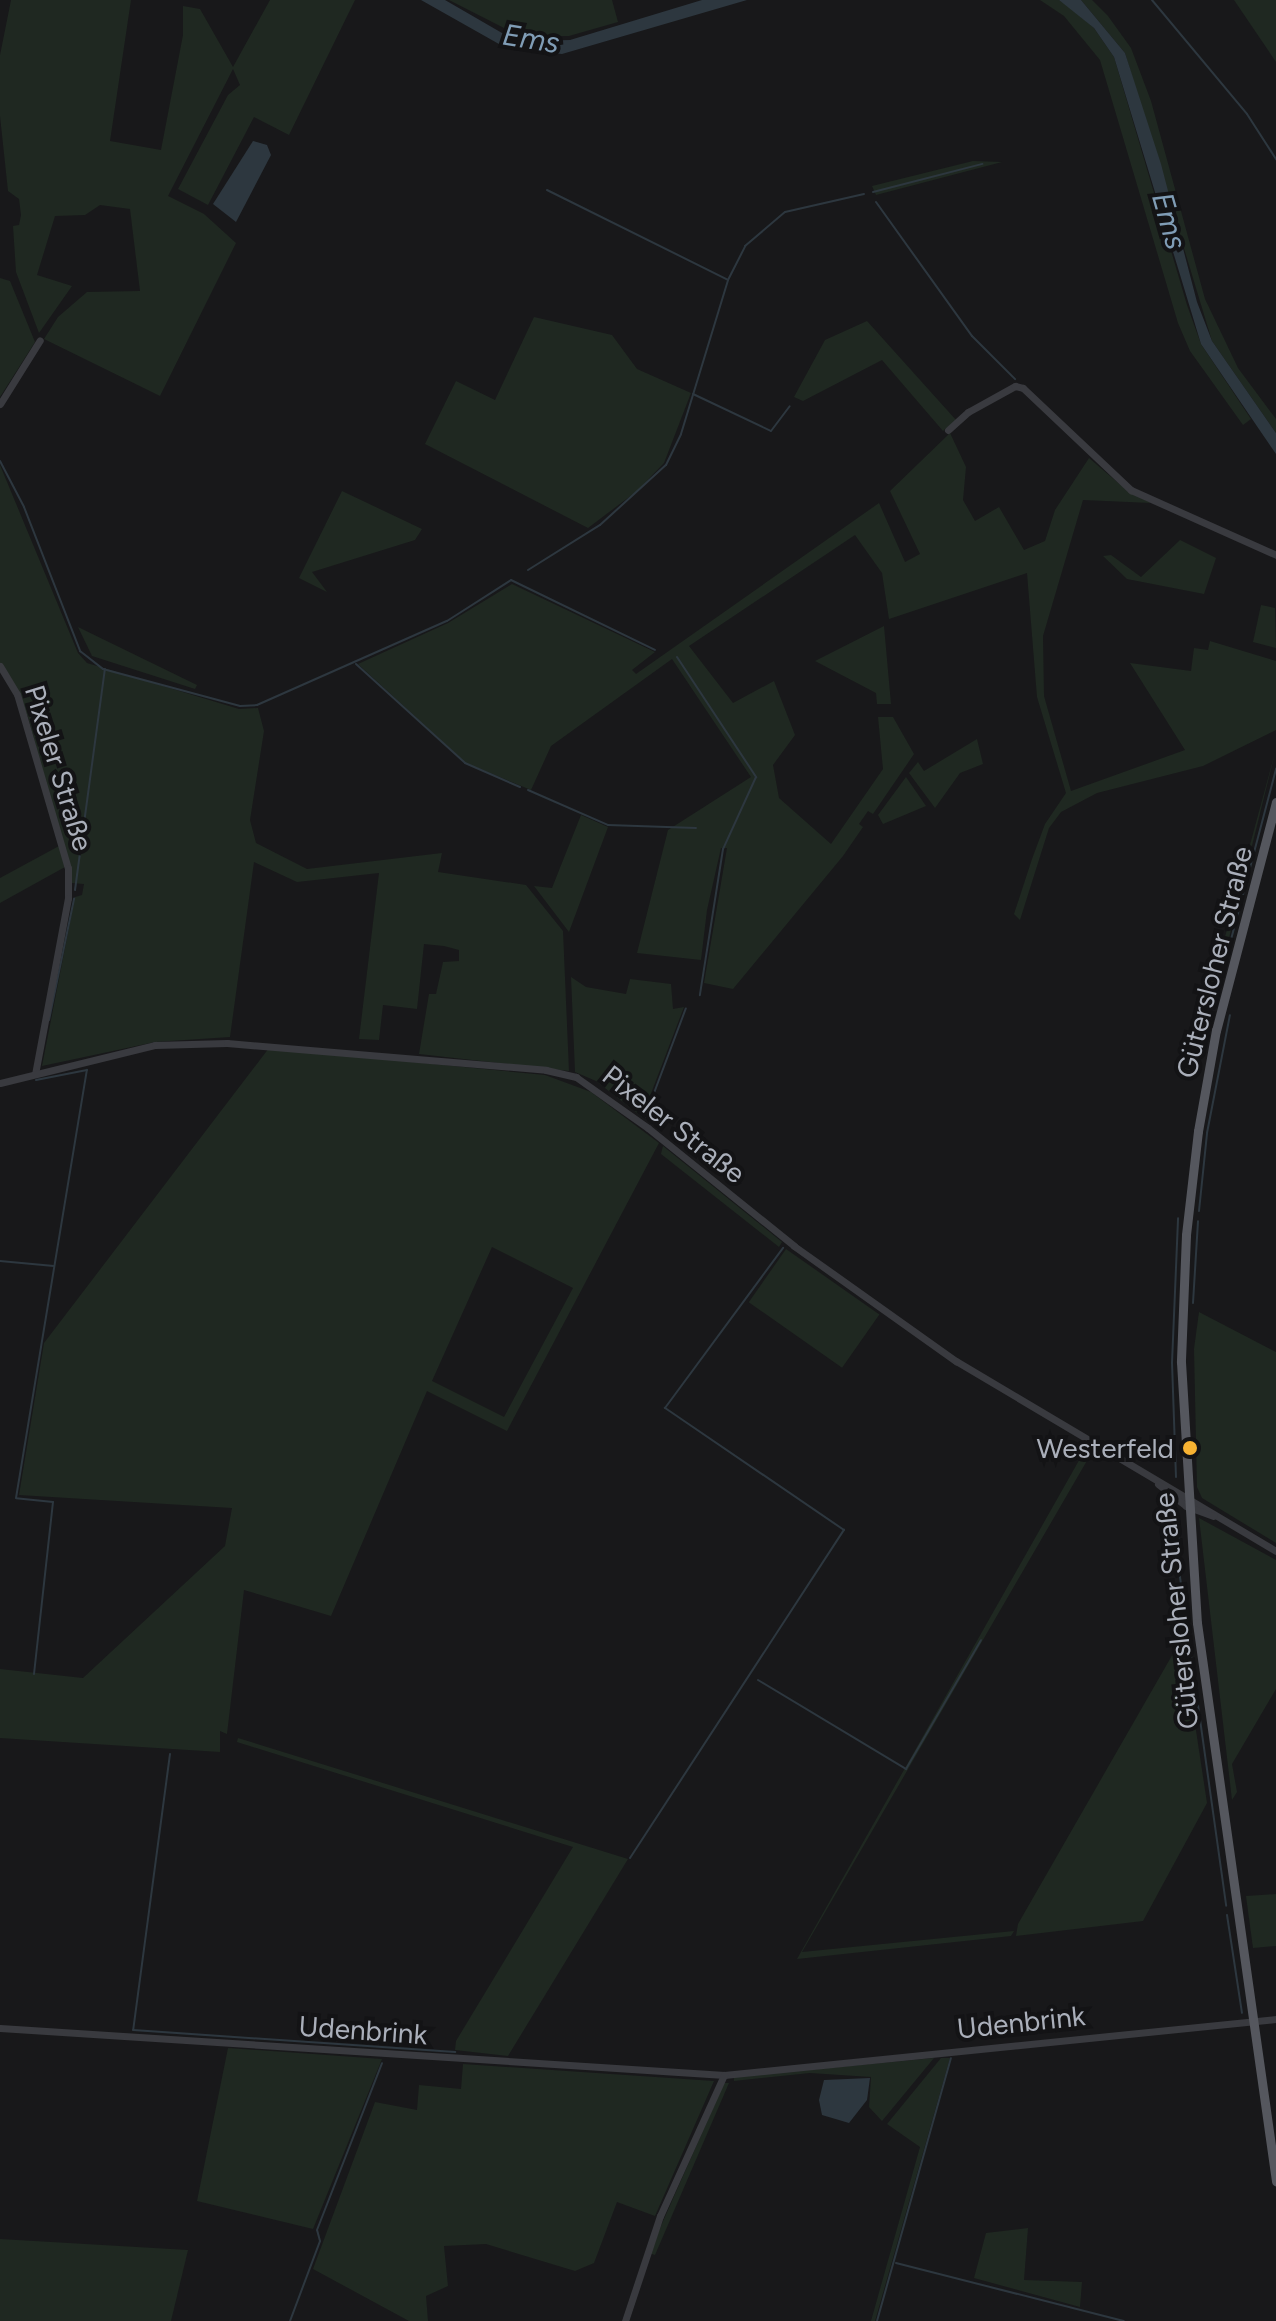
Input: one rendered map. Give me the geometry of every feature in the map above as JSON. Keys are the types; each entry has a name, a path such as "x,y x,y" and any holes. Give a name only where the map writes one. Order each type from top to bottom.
{"main road":[{"name":"Gütersloher Straße","path":"1276,802 1216,1030 1198,1131 1181,1318 1186,1501 1199,1638 1276,2181"}],"street":[{"path":"0,404 40,340"},
{"path":"948,430 1015,386 1023,388 1131,490 1276,555"},
{"name":"Pixeler Straße","path":"0,666 17,694 68,868 68,898 35,1074"},
{"name":"Pixeler Straße","path":"0,1083 155,1045 227,1043 546,1070 576,1077 648,1128 794,1246 945,1353 1186,1501"},
{"path":"1186,1501 1276,1551"},
{"name":"Udenbrink","path":"0,2028 724,2075 1276,2019"},
{"path":"625,2321 660,2216 724,2075"}],"shaded area":[{"path":"11,0 131,0 110,141 161,150 183,35 183,6 200,9 233,67 270,0 355,0 289,135 254,117 208,205 178,189 228,95 240,85 233,69 168,196 204,214 236,243 160,396 44,339 58,317 87,292 140,291 130,209 100,205 85,215 55,216 37,275 72,286 39,333 16,272 13,226 19,225 21,215 19,199 8,191 0,116 0,55"},
{"path":"449,0 612,0 618,22 569,36 535,36 504,28"},
{"path":"1040,0 1059,0 1069,6 1094,28 1114,57 1187,305 1201,344 1251,419 1243,425 1190,351 1178,323 1100,60 1064,16"},
{"path":"1081,0 1092,0 1131,48 1151,101 1205,299 1238,368 1276,419 1276,433 1212,341 1125,53"},
{"path":"1234,0 1276,0 1276,62"},
{"path":"973,161 1002,162 876,195 872,186"},
{"path":"0,278 10,281 35,342 0,397"},
{"path":"534,317 612,335 637,369 691,393 664,463 637,491 588,528 425,444 456,381 495,400"},
{"path":"867,321 956,420 943,431 882,360 803,401 794,397 825,340"},
{"path":"950,433 966,467 963,500 975,521 999,507 1024,550 1045,541 1055,510 1089,458 1130,493 1151,503 1083,500 1043,636 1044,696 1071,791 1185,750 1130,663 1191,671 1194,648 1208,650 1210,641 1276,661 1276,730 1203,766 1097,793 1061,812 1049,828 1020,920 1014,914 1032,859 1045,824 1066,793 1037,697 1027,573 889,619 882,573 855,535 689,646 733,703 774,681 795,735 773,765 779,798 831,844 883,769 878,717 893,717 914,754 873,814 868,811 859,824 863,827 843,856 733,989 704,983 727,848 721,848 707,910 701,960 637,953 668,830 751,777 672,659 551,746 531,790 466,763 358,664 448,623 512,584 655,652 632,670 636,674 879,503 905,562 920,554 890,491"},
{"path":"0,465 78,653 87,663 239,709 258,708 264,731 250,820 256,843 307,869 442,853 438,872 526,885 563,931 569,1071 419,1054 429,994 436,994 443,962 459,961 459,950 444,946 424,944 417,1009 383,1005 379,1040 359,1039 379,873 297,882 254,862 230,1037 155,1042 42,1066 75,897 82,895 84,884 72,883 28,717 0,663"},
{"path":"342,491 422,529 415,540 312,572 327,592 299,578"},
{"path":"1180,540 1216,558 1204,594 1127,579 1103,556 1111,555 1141,577"},
{"path":"1261,605 1275,608 1276,648 1253,642"},
{"path":"884,626 891,704 877,704 876,693 815,661"},
{"path":"78,627 197,685 195,689 92,656"},
{"path":"977,739 983,764 960,773 935,808 909,773 918,762 924,771"},
{"path":"1276,749 1209,1019 1203,1018"},
{"path":"906,777 926,806 883,824 878,815"},
{"path":"581,815 608,827 569,932 534,886 552,888"},
{"path":"59,846 65,867 0,903 0,878"},
{"path":"571,977 586,987 626,994 630,979 671,984 673,1009 684,1007 642,1117 596,1081 575,1072"},
{"path":"269,1048 545,1075 591,1092 659,1143 507,1431 427,1391 331,1616 244,1590 227,1734 220,1731 220,1752 0,1738 0,1669 83,1678 225,1546 232,1508 19,1495 44,1343","holes":["492,1247 573,1288 504,1417 432,1381"]},
{"path":"663,1146 782,1242 779,1247 661,1154"},
{"path":"786,1249 879,1314 842,1368 749,1302"},
{"path":"1199,1312 1276,1352 1276,1543 1202,1498 1197,1487 1194,1349"},
{"path":"1086,1448 1092,1452 802,1952 1014,1931 1011,1936 797,1959"},
{"path":"1199,1518 1276,1560 1276,1689 1232,1764 1237,1792 1232,1800"},
{"path":"1182,1638 1207,1803 1143,1921 1016,1936 1018,1924"},
{"path":"238,1738 628,1859 508,2056 455,2050 456,2041 573,1847 237,1742"},
{"path":"1276,1894 1276,1946 1253,1948 1246,1896"},
{"path":"228,2048 382,2059 313,2229 197,2201"},
{"path":"934,2058 882,2121 869,2107 871,2077 810,2073 734,2081 734,2077"},
{"path":"941,2058 950,2058 875,2321 871,2321 920,2147 887,2124"},
{"path":"463,2064 714,2081 655,2216 617,2202 594,2263 575,2271 486,2244 444,2246 448,2286 426,2296 428,2321 409,2321 313,2269 375,2102 417,2110 419,2085 461,2089"},
{"path":"724,2083 729,2083 655,2255 649,2253"},
{"path":"1028,2228 1024,2280 1082,2282 1080,2307 974,2278 986,2233"},
{"path":"0,2239 188,2250 171,2321 0,2321"}],"water":[{"path":"421,0 445,0 502,33 534,41 570,40 702,0 747,0 562,54 506,48"},
{"name":"Ems","path":"1059,0 1081,0 1125,53 1161,164 1197,302 1212,341 1276,433 1276,454 1201,344 1114,57 1094,28"},
{"path":"253,141 267,145 271,155 236,222 213,204"},
{"path":"870,2078 867,2100 849,2123 822,2115 819,2100 824,2080"}],"waterway":[{"path":"1152,0 1247,114 1276,159"},
{"path":"873,192 982,164"},
{"path":"547,190 728,280"},
{"path":"528,570 600,525 666,465 681,434 728,280 745,246 785,212 864,194"},
{"path":"876,202 972,336 1015,379"},
{"path":"693,394 771,431 790,406"},
{"path":"0,461 24,507 80,651 103,669 240,706 257,705 447,621 511,580 655,650"},
{"path":"677,657 756,777 723,849 700,995"},
{"path":"356,664 465,763 520,787"},
{"path":"75,890 105,669"},
{"path":"1210,1019 1276,769"},
{"path":"528,790 608,825 696,828"},
{"path":"49,1020 74,899"},
{"path":"645,1117 686,1008"},
{"path":"1199,1211 1207,1133 1230,1015"},
{"path":"34,1674 53,1502 16,1498 87,1070 36,1080"},
{"path":"1176,1477 1172,1363 1178,1218"},
{"path":"1193,1303 1198,1221"},
{"path":"630,1858 844,1530 665,1408 783,1248"},
{"path":"0,1261 54,1266"},
{"path":"1164,1498 1179,1515 1179,1570 1226,1906"},
{"path":"758,1680 906,1769 981,1640"},
{"path":"170,1754 133,2030 455,2052"},
{"path":"1227,1915 1242,2013"},
{"path":"877,2321 951,2058"},
{"path":"290,2321 320,2241 317,2230 382,2063"},
{"path":"896,2263 1124,2321"}],"place":[{"name":"Westerfeld","path":"1190,1448"}]}
